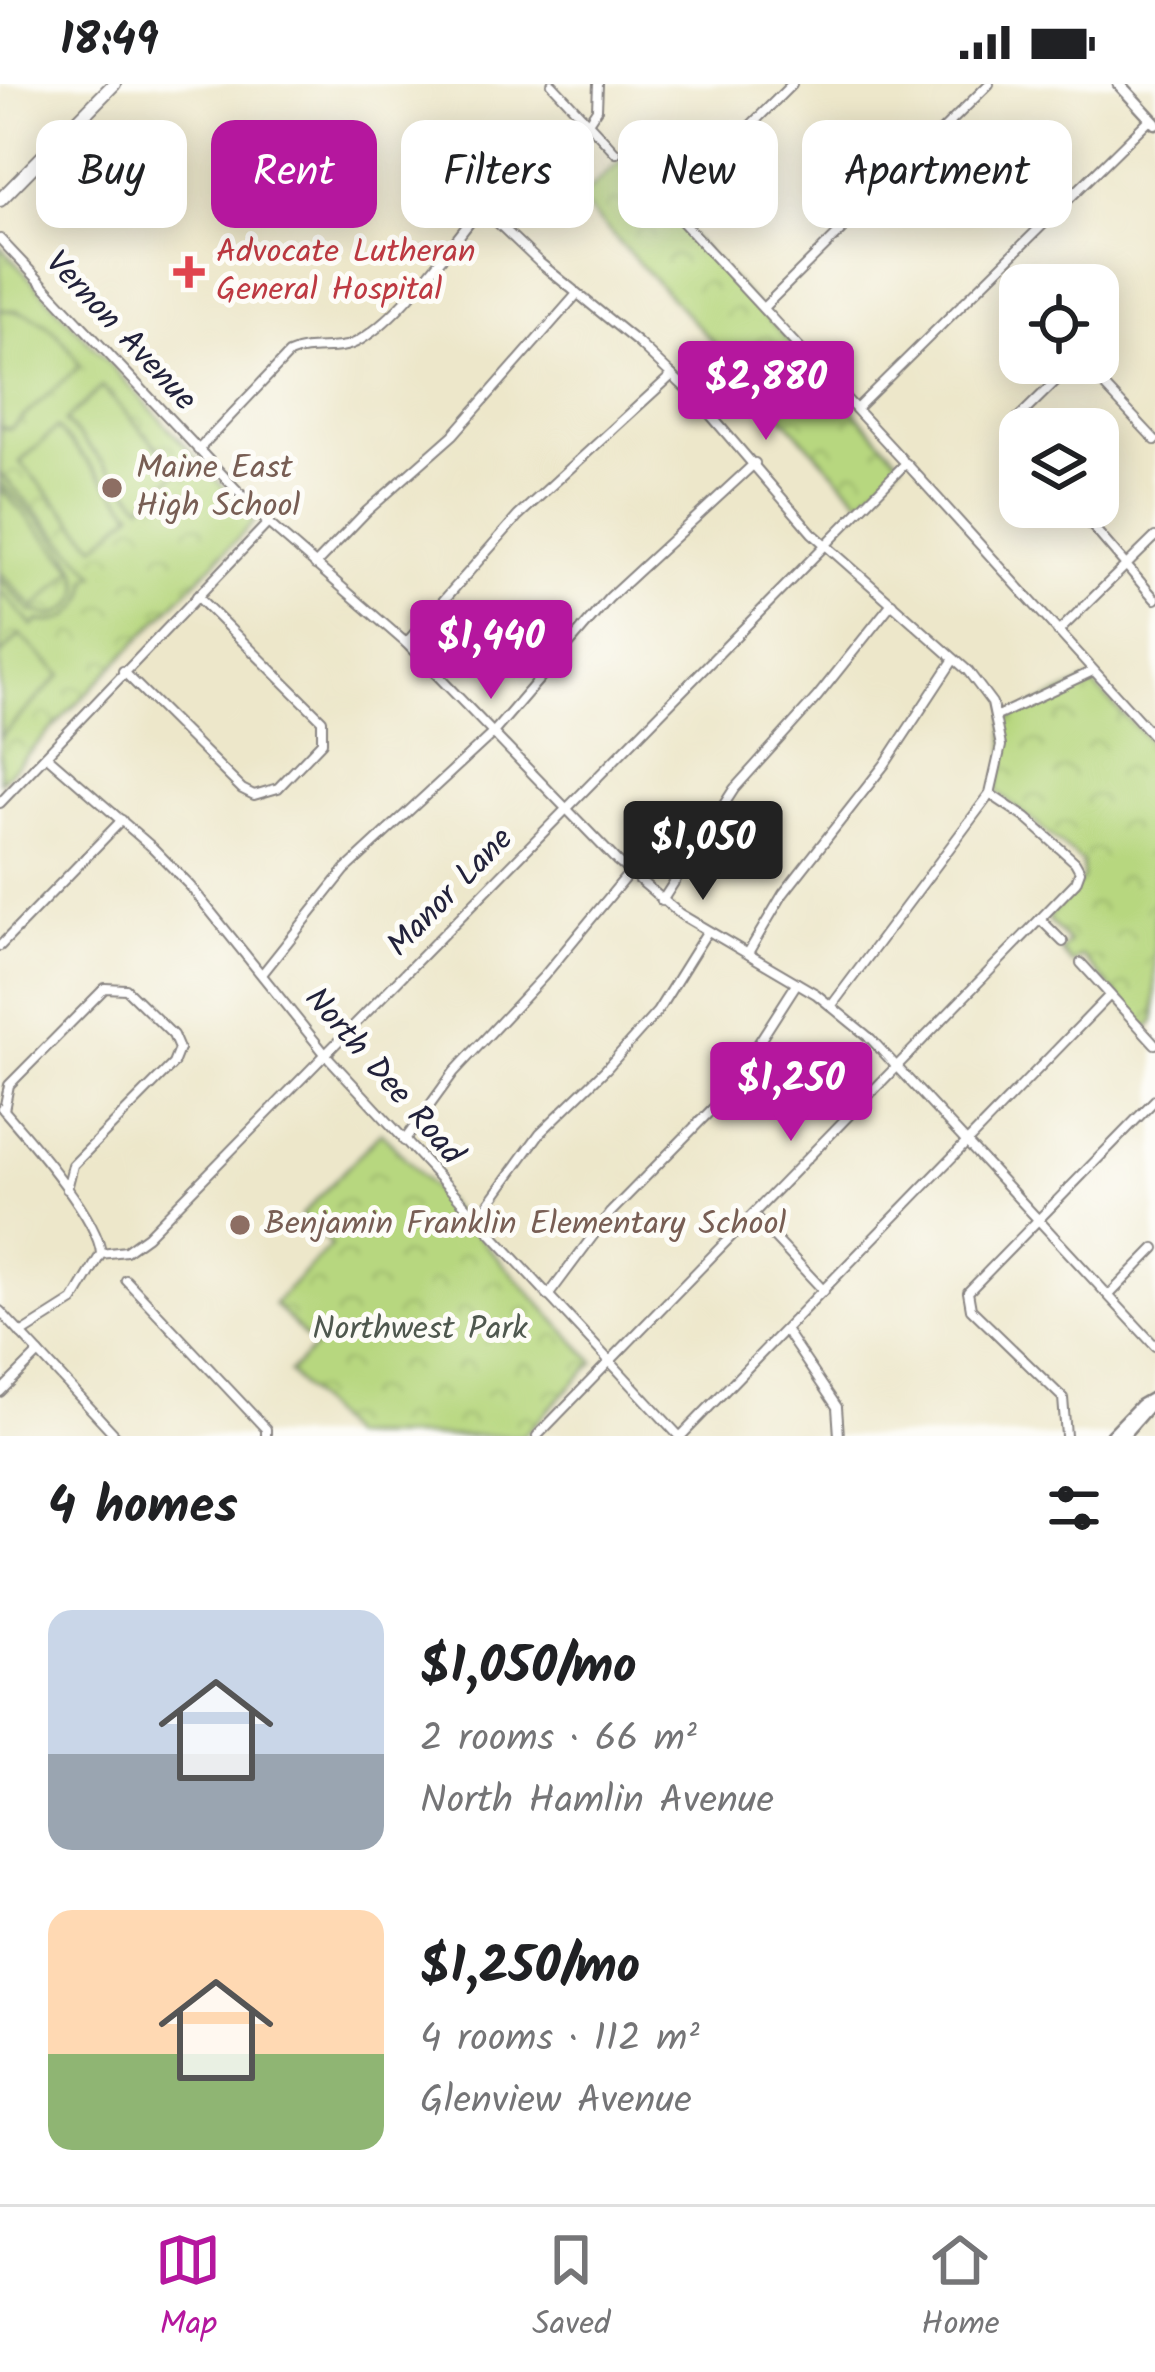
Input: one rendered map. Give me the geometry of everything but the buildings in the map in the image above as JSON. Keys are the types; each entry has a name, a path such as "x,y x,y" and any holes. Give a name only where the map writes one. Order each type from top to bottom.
{"main road":[{"path":"0,200 114,84"},
{"path":"1119,84 1153,120"},
{"path":"1122,1436 1155,1397"},
{"path":"1111,1436 1155,1397"},
{"path":"1140,1418 1144,1433"}],"street":[{"path":"588,120 597,109 598,84"},
{"path":"757,120 793,84"},
{"path":"763,308 989,84"},
{"path":"556,86 584,120"},
{"path":"856,409 1153,120"},
{"path":"594,130 616,153"},
{"path":"197,450 289,354 346,346 373,330 466,228"},
{"path":"504,228 672,375 824,544 982,686 997,716 1000,759 990,794 832,1005"},
{"path":"689,228 1155,739"},
{"name":"Vernon Avenue","path":"0,239 268,523 406,643 629,873 707,932 832,1005 897,1066 1155,1346"},
{"path":"314,565 453,435 577,294"},
{"path":"406,643 518,516 672,375"},
{"path":"1029,408 1055,384"},
{"path":"1099,384 1155,440"},
{"name":"Manor Lane","path":"100,1254 126,1251 137,1244 904,461"},
{"path":"263,973 345,870 492,734 609,598 754,464"},
{"path":"0,803 268,523"},
{"path":"1094,528 1155,599"},
{"path":"1058,632 1155,537"},
{"path":"123,671 242,788 254,795 278,788 322,742 322,720 197,596"},
{"path":"662,901 734,789 817,697 892,603"},
{"path":"748,953 783,894 886,764 954,658"},
{"path":"997,716 1094,671"},
{"name":"North Dee Road","path":"46,755 190,886 326,1055 680,1436"},
{"path":"537,1436 1076,882 1080,871 1057,843 990,794"},
{"path":"0,946 122,820"},
{"path":"404,1142 454,1072 544,976 629,873"},
{"path":"1040,919 1063,942"},
{"path":"477,1220 540,1133 617,1059 657,1012 707,932"},
{"path":"1081,963 1155,1044"},
{"path":"548,1296 610,1214 724,1097 797,983"},
{"path":"0,1088 105,988 126,989 178,1043 177,1058 74,1165 67,1189"},
{"path":"680,1436 1110,995"},
{"path":"15,1078 2,1108 67,1189 98,1240 100,1254 73,1301 21,1334"},
{"path":"1066,1436 1064,1398 971,1309 967,1299 972,1287 1155,1100"},
{"path":"49,1165 74,1165"},
{"path":"753,1215 824,1291"},
{"path":"1109,1295 1155,1248"},
{"path":"126,1280 266,1429 266,1436"},
{"path":"0,1312 116,1436"},
{"path":"785,1330 837,1407 839,1436"},
{"path":"0,1393 39,1353"}],"green space":[{"path":"618,163 618,228 684,228 901,462 861,501 594,215 594,185"},
{"name":"Maine East High School","path":"0,246 255,521 0,782"},
{"path":"0,310 26,314 48,326 80,366 10,429 0,427"},
{"path":"102,387 179,471 142,505 65,421"},
{"path":"57,428 133,512 96,546 20,462"},
{"path":"0,473 96,575 88,579 80,606 67,617 33,626 0,590 0,579 30,611 52,616 73,604 80,588 65,550 0,482"},
{"path":"0,488 75,569 34,608 0,572"},
{"path":"20,635 61,675 0,737 0,656"},
{"path":"1089,680 1155,747 1155,1021 1147,1029 1082,956 1072,964 1061,951 1069,942 1049,921 1083,879 1082,862 996,791 1005,758 1004,720"},
{"name":"Northwest Park","path":"381,1132 594,1362 523,1436 348,1436 289,1372 315,1347 274,1304 331,1245 301,1216"}],"place":[{"name":"Advocate Lutheran General Hospital","path":"189,272"},
{"name":"Maine East High School","path":"112,488"},
{"name":"Benjamin Franklin Elementary School","path":"240,1225"}]}
